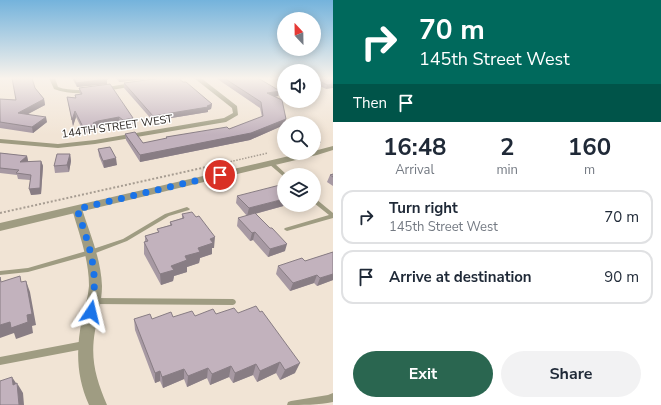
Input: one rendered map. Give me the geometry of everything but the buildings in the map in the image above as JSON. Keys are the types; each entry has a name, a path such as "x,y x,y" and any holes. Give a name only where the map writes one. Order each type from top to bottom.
{"street":[{"name":"144TH STREET WEST","path":"0,141 58,146 95,142 226,120 236,114 235,107 222,97"},
{"path":"321,151 333,148"},
{"path":"0,227 77,209 277,157"},
{"path":"77,209 91,252 96,283 84,345 85,368 92,394 98,405"}],"lane":[{"path":"270,158 279,168"},
{"path":"321,206 333,216"},
{"path":"0,273 28,270 91,252 125,240 167,215 187,209"},
{"path":"287,229 333,216"},
{"path":"93,301 233,302"},
{"path":"0,361 84,345"},
{"path":"291,405 329,399 333,397"}],"path":[{"path":"0,213 270,158"}],"route":[{"path":"91,312 96,283 94,266 77,209 220,175"}]}
